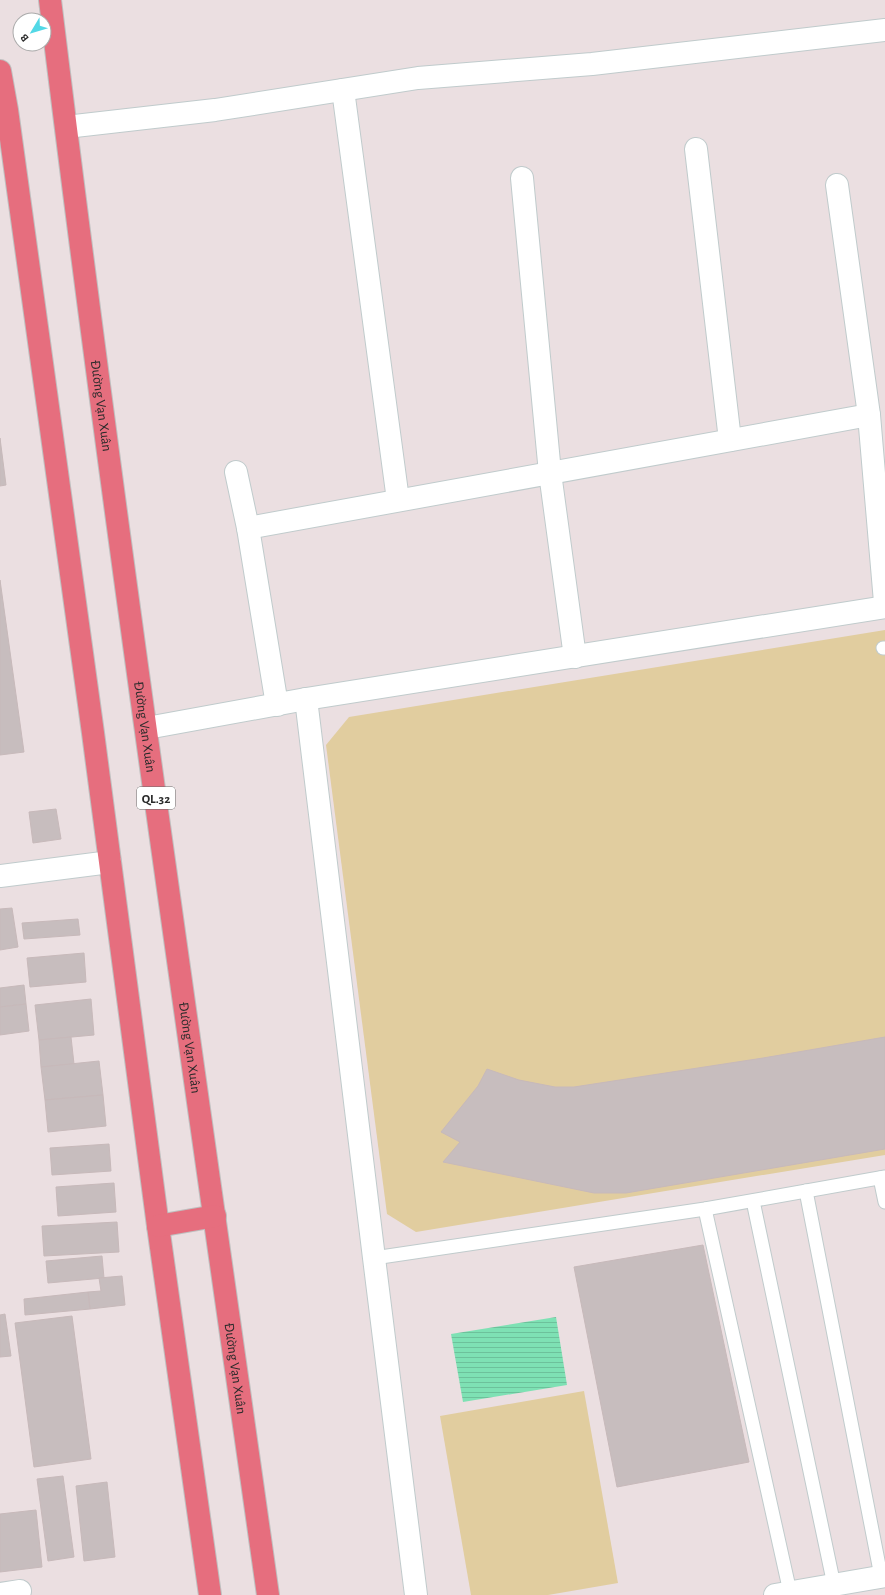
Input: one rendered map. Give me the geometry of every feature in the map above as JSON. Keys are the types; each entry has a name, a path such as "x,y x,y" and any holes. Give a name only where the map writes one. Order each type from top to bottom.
{"highway":[{"name":"Đường Vạn Xuân","path":"50,0 146,728 268,1595"},
{"path":"0,71 4,110 110,862 158,1226 210,1595"},
{"path":"158,1226 215,1216"}],"street":[{"path":"66,127 215,110 418,78 592,64 885,30"},
{"path":"343,90 398,500"},
{"path":"696,149 730,440"},
{"path":"522,178 550,473 575,657"},
{"path":"837,185 870,415 885,602"},
{"path":"248,528 870,415"},
{"path":"236,472 248,528 277,705"},
{"path":"146,728 306,699 885,607"},
{"path":"306,699 416,1595"},
{"path":"0,876 110,862"},
{"path":"782,1594 883,1576"}],"lane":[{"path":"374,1258 705,1209 882,1177 885,1202"},
{"path":"806,1191 883,1576"},
{"path":"753,1201 834,1585"},
{"path":"705,1209 782,1594"}],"shaded area":[{"path":"885,630 885,1155 416,1232 387,1214 326,745 349,717"},
{"path":"556,1317 567,1385 463,1402 451,1334"},
{"path":"584,1391 618,1583 548,1595 471,1595 440,1416"}],"building":[{"path":"0,438 6,485 0,486"},
{"path":"0,580 24,752 0,755"},
{"path":"56,809 61,839 33,843 29,812"},
{"path":"12,908 18,947 0,950 0,909"},
{"path":"78,919 80,935 24,939 22,923"},
{"path":"84,953 86,982 30,987 27,958"},
{"path":"24,985 26,1004 0,1007 0,988"},
{"path":"91,999 94,1035 39,1040 35,1005"},
{"path":"26,1004 29,1031 0,1035 0,1007"},
{"path":"71,1037 74,1064 41,1067 39,1040"},
{"path":"885,1037 885,1149 626,1193 594,1193 443,1162 460,1142 441,1132 478,1086 487,1069 519,1080 555,1087 574,1087 763,1058"},
{"path":"99,1061 103,1095 45,1100 41,1067"},
{"path":"103,1095 106,1126 48,1132 45,1100"},
{"path":"109,1144 111,1171 52,1175 50,1148"},
{"path":"114,1183 116,1212 58,1216 56,1187"},
{"path":"117,1222 119,1252 44,1256 42,1226"},
{"path":"703,1245 749,1462 617,1487 574,1267"},
{"path":"102,1256 104,1278 48,1283 46,1261"},
{"path":"122,1276 125,1305 90,1309 88,1292 101,1291 99,1278"},
{"path":"88,1292 90,1309 25,1315 24,1299"},
{"path":"5,1314 11,1356 0,1357 0,1315"},
{"path":"72,1316 91,1459 34,1467 15,1323"},
{"path":"63,1476 74,1557 48,1561 37,1479"},
{"path":"107,1482 115,1557 84,1561 76,1486"},
{"path":"36,1510 42,1567 0,1572 0,1514"}]}
